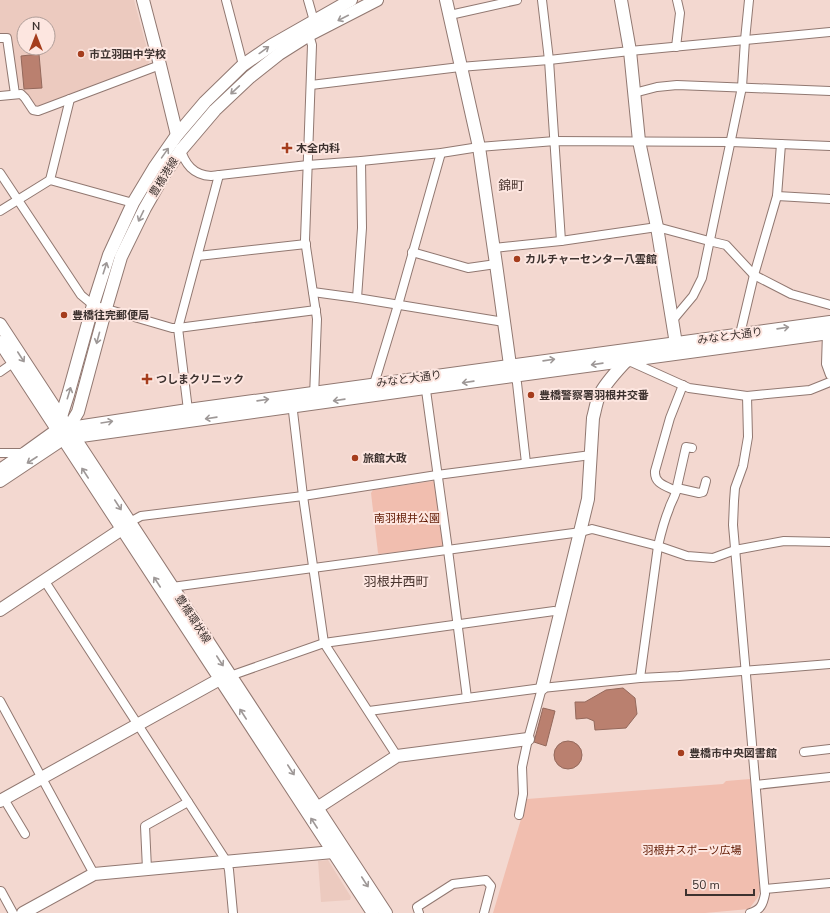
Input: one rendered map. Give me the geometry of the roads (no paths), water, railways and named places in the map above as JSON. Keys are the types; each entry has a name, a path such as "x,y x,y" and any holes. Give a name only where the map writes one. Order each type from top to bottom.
{"street":[{"path":"143,0 181,150 185,161 199,174 219,175 308,165 361,162 479,147 555,141 731,142 830,146"},
{"path":"226,0 243,66"},
{"path":"308,0 314,21"},
{"name":"豊橋港線","path":"66,434 61,417 109,255 133,203 154,168 177,135 205,102 243,66 272,44 351,0"},
{"name":"豊橋港線","path":"66,434 78,412 121,257 152,196 165,173 181,150 215,110 250,77 279,54 310,35 377,0"},
{"path":"446,0 479,147 504,322 512,370 517,383 526,463"},
{"path":"450,15 517,0"},
{"path":"542,0 549,60 561,241"},
{"path":"621,0 630,50 639,141 657,227 676,348"},
{"path":"676,47 680,13 677,0"},
{"path":"672,321 693,296 702,278 742,87 744,40 749,0"},
{"path":"311,85 460,66 549,60 630,50 830,32"},
{"path":"310,35 312,45 306,244 317,319 314,398"},
{"path":"0,38 8,38 15,94"},
{"path":"0,96 21,94 33,110 38,111 160,66"},
{"path":"634,93 657,87 677,85 830,91"},
{"path":"0,211 50,180 70,99"},
{"path":"740,334 754,275 777,196 781,144"},
{"path":"374,384 441,153"},
{"path":"357,298 362,228 361,162"},
{"path":"0,173 81,295 93,305 172,328 316,310"},
{"path":"188,410 178,328 219,175"},
{"path":"50,180 133,203"},
{"path":"777,196 830,199"},
{"path":"494,248 561,241 657,227 726,244 754,275 791,294 829,318 826,364 830,375"},
{"path":"198,256 306,244"},
{"path":"412,252 468,268 496,264"},
{"path":"314,292 504,322"},
{"name":"みなと大通り","path":"512,370 627,360 740,334 829,318"},
{"name":"みなと大通り","path":"0,481 66,434 424,382 676,348 829,318"},
{"path":"0,324 61,417"},
{"name":"豊橋環状線","path":"0,342 13,363 66,434 126,525 338,853 373,913"},
{"path":"519,815 522,794 522,767 581,532 588,499 593,418 599,396 604,387 627,360 690,388 747,396 810,390 830,382"},
{"path":"0,372 13,363"},
{"path":"424,382 467,698"},
{"name":"みなと大通り","path":"314,398 374,384 424,382"},
{"path":"683,385 670,418 654,476 658,481 677,489 699,493 702,492 706,481"},
{"path":"747,396 748,437 743,466 735,488 733,525 765,889 764,903 757,911 750,913"},
{"path":"291,401 324,643 397,756"},
{"name":"みなと大通り","path":"0,470 25,453 66,434 188,410 291,401"},
{"path":"640,678 660,535 666,515 675,497 686,447 692,448"},
{"path":"0,453 25,453"},
{"path":"0,610 141,516 303,496 437,475 591,455"},
{"name":"豊橋環状線","path":"126,525 172,588 225,678 317,808 338,853 386,913"},
{"path":"172,588 581,532 592,529 658,546 691,557 713,558 735,550 784,541 830,542"},
{"path":"44,580 227,862 230,870 233,913"},
{"path":"24,834 2,800 138,724 225,678 324,643 554,611 560,613"},
{"path":"369,711 542,688 640,678 830,664"},
{"path":"0,701 94,874"},
{"path":"317,808 397,756 528,739"},
{"path":"804,752 830,750"},
{"path":"756,785 830,777"},
{"path":"147,869 145,826 188,802"},
{"path":"23,913 94,874 338,853"},
{"path":"419,913 417,907 453,884 486,880 491,886 484,913"},
{"path":"765,889 830,883"},
{"path":"0,891 13,913"}],"place":[{"name":"市立羽田中学校","path":"81,54"},
{"name":"木全内科","path":"287,148"},
{"name":"カルチャーセンター八雲館","path":"517,259"},
{"name":"豊橋往完郵便局","path":"64,315"},
{"name":"つしまクリニック","path":"147,379"},
{"name":"豊橋警察署羽根井交番","path":"531,395"},
{"name":"旅館大政","path":"355,458"},
{"name":"豊橋市中央図書館","path":"681,753"}],"district":[{"name":"錦町","path":"511,186"},
{"name":"羽根井西町","path":"396,582"}],"park label":[{"name":"南羽根井公園","path":"407,518"},
{"name":"羽根井スポーツ広場","path":"692,850"}]}
